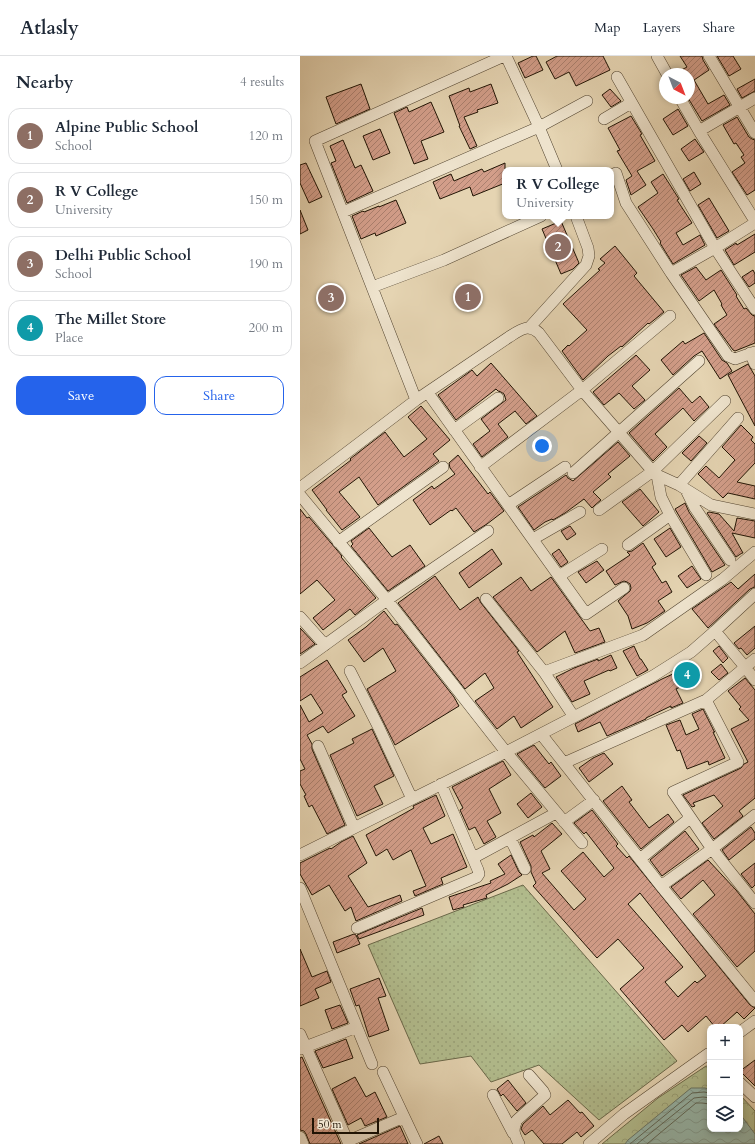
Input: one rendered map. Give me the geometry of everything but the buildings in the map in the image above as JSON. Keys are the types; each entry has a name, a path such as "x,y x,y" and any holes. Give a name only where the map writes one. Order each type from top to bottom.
{"street":[{"path":"416,400 314,141 505,56 539,127 556,167"},
{"path":"657,56 664,68"},
{"path":"709,56 755,134"},
{"path":"617,77 715,248 755,309"},
{"path":"699,131 755,98"},
{"path":"343,212 539,127 587,102"},
{"path":"604,119 631,103"},
{"path":"671,273 715,248 755,222 683,104"},
{"path":"614,174 616,173 626,203 716,340 728,356 734,359 753,352 755,364"},
{"path":"372,287 444,260 534,219"},
{"path":"529,328 586,265 589,256 588,248 577,219"},
{"path":"480,467 582,390 670,316"},
{"path":"300,488 416,400 509,337 522,329 529,328 536,330 539,333 582,390 655,473 682,487 711,505 755,514"},
{"path":"508,505 569,470 618,432 699,361"},
{"path":"428,393 586,614 624,588"},
{"path":"454,430 498,398"},
{"path":"599,510 655,473 725,401"},
{"path":"682,487 738,418"},
{"path":"338,542 443,467"},
{"path":"655,473 661,497 706,575"},
{"path":"682,487 730,560"},
{"path":"300,495 387,600 506,752 582,843"},
{"path":"533,539 580,512"},
{"path":"628,545 670,515"},
{"path":"300,663 387,600 488,531"},
{"path":"560,576 602,549"},
{"path":"544,672 643,635 723,579 755,552"},
{"path":"300,855 506,752 653,676 691,652 755,594"},
{"path":"486,599 544,672 574,717"},
{"path":"300,617 325,645"},
{"path":"715,630 755,680"},
{"path":"564,763 706,700 755,659"},
{"path":"350,671 379,728 412,799"},
{"path":"706,700 738,762 672,792 712,849 755,903"},
{"path":"541,734 661,886 755,1000"},
{"path":"318,746 354,828"},
{"path":"357,928 477,877 479,874 441,784"},
{"path":"564,822 594,800"},
{"path":"473,858 556,813"},
{"path":"640,859 690,818"},
{"path":"661,886 754,818"},
{"path":"510,838 525,869"},
{"path":"300,888 372,1064"},
{"path":"743,1030 755,1021"},
{"path":"303,1048 357,1026"},
{"path":"300,1034 303,1048 349,1143 404,1117"},
{"path":"589,1144 624,1114 707,1055"},
{"path":"383,1072 416,1144"},
{"path":"513,1133 517,1120 545,1095 529,1075"},
{"path":"743,1086 755,1097"},
{"path":"493,1095 519,1144"},
{"path":"300,1138 303,1144"}],"green space":[{"path":"523,885 677,1061 599,1120 539,1065 491,1082 471,1056 420,1064 368,945"},
{"path":"707,1066 707,1132 743,1132 743,1098 755,1111 755,1144 602,1144 658,1098"}],"water":[{"path":"691,1088 707,1089 707,1132 743,1132 743,1118 755,1134 755,1144 625,1144"}],"place":[{"name":"R V College","path":"558,247"},
{"name":"Alpine Public School","path":"468,297"},
{"name":"Delhi Public School","path":"331,298"},
{"name":"The Millet Store","path":"687,675"}]}
